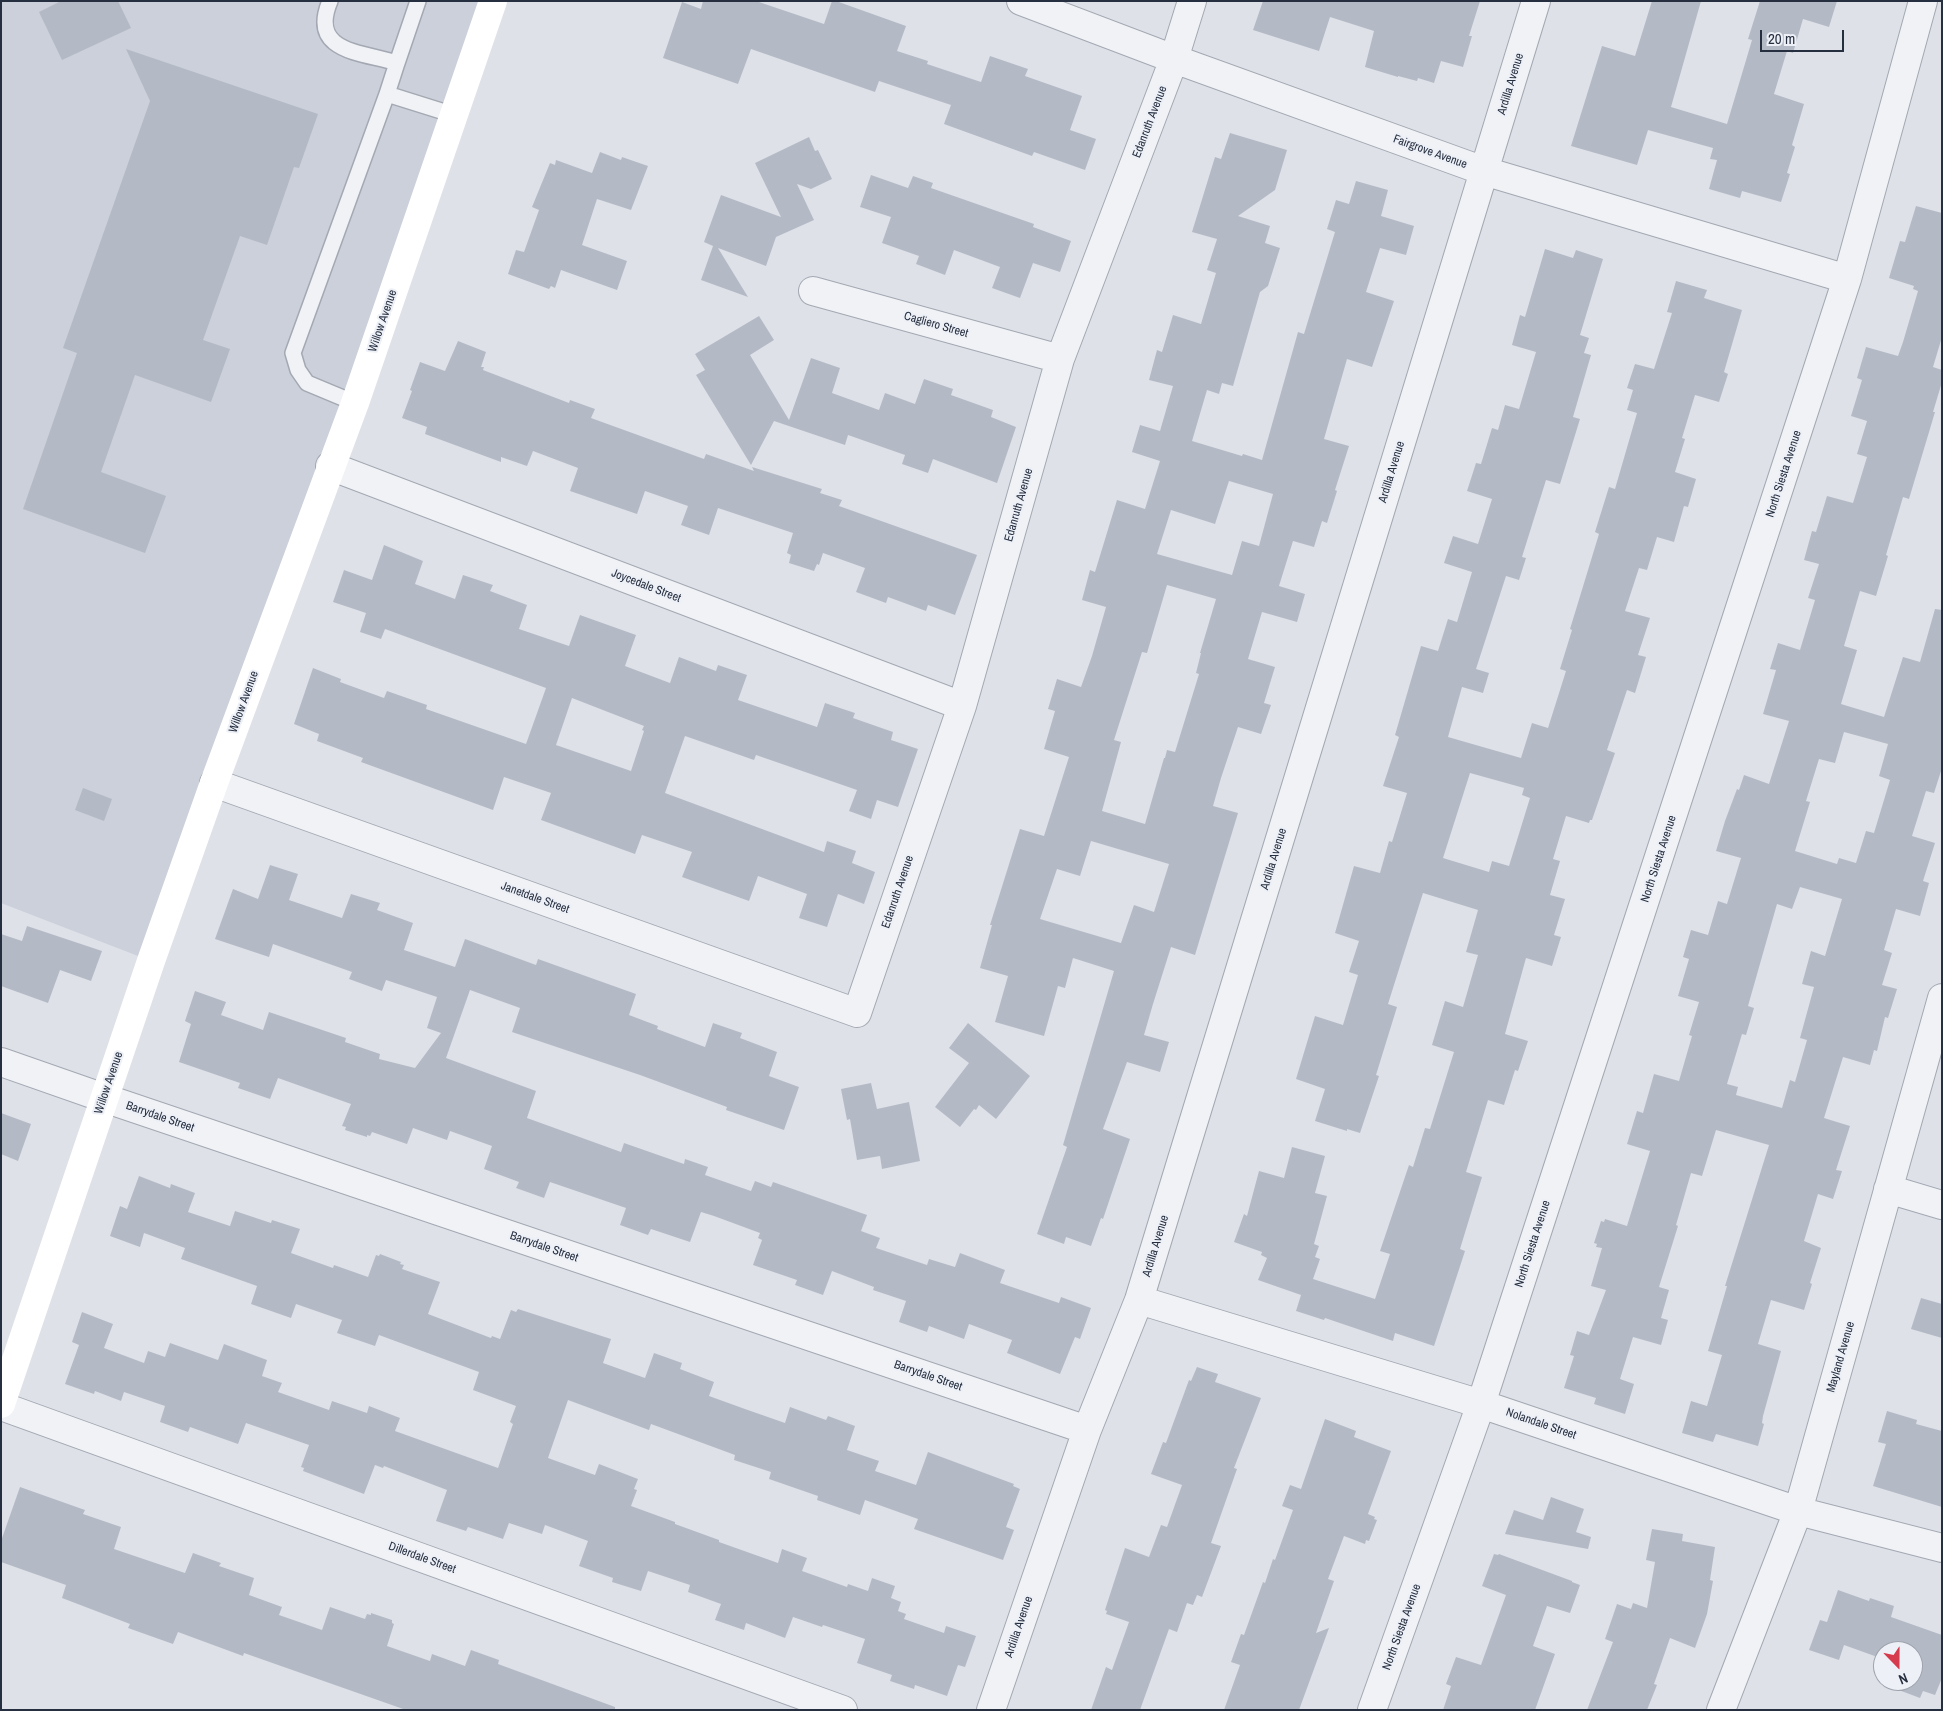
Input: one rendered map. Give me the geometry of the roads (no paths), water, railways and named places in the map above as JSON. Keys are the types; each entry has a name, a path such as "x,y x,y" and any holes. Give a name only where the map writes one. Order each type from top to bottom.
{"street":[{"name":"Willow Avenue","path":"1,1405 104,1098 214,783 330,466 355,403 493,1"},
{"name":"Fairgrove Avenue","path":"1021,1 1174,59 1484,171 1847,279"},
{"name":"Edanruth Avenue","path":"857,1013 962,706 1060,359 1174,59 1192,1"},
{"name":"Ardilla Avenue","path":"991,1710 1087,1430 1139,1300 1536,1"},
{"name":"North Siesta Avenue","path":"1372,1710 1481,1404 1847,279 1923,1"},
{"name":"Cagliero Street","path":"812,291 1060,359"},
{"name":"Joycedale Street","path":"330,466 962,706"},
{"name":"Janetdale Street","path":"214,783 857,1013"},
{"name":"Mayland Avenue","path":"1722,1710 1798,1511 1942,998"},
{"name":"Barrydale Street","path":"1,1062 1087,1430"},
{"path":"1888,1189 1942,1205"},
{"name":"Nolandale Street","path":"1139,1300 1481,1404 1798,1511 1942,1548"},
{"name":"Dillerdale Street","path":"1,1405 843,1710"}],"lane":[{"path":"330,1 324,23 328,38 339,48 397,63"},
{"path":"355,403 307,383 298,370 293,353 387,94 418,1"},
{"path":"387,94 454,115"}]}
